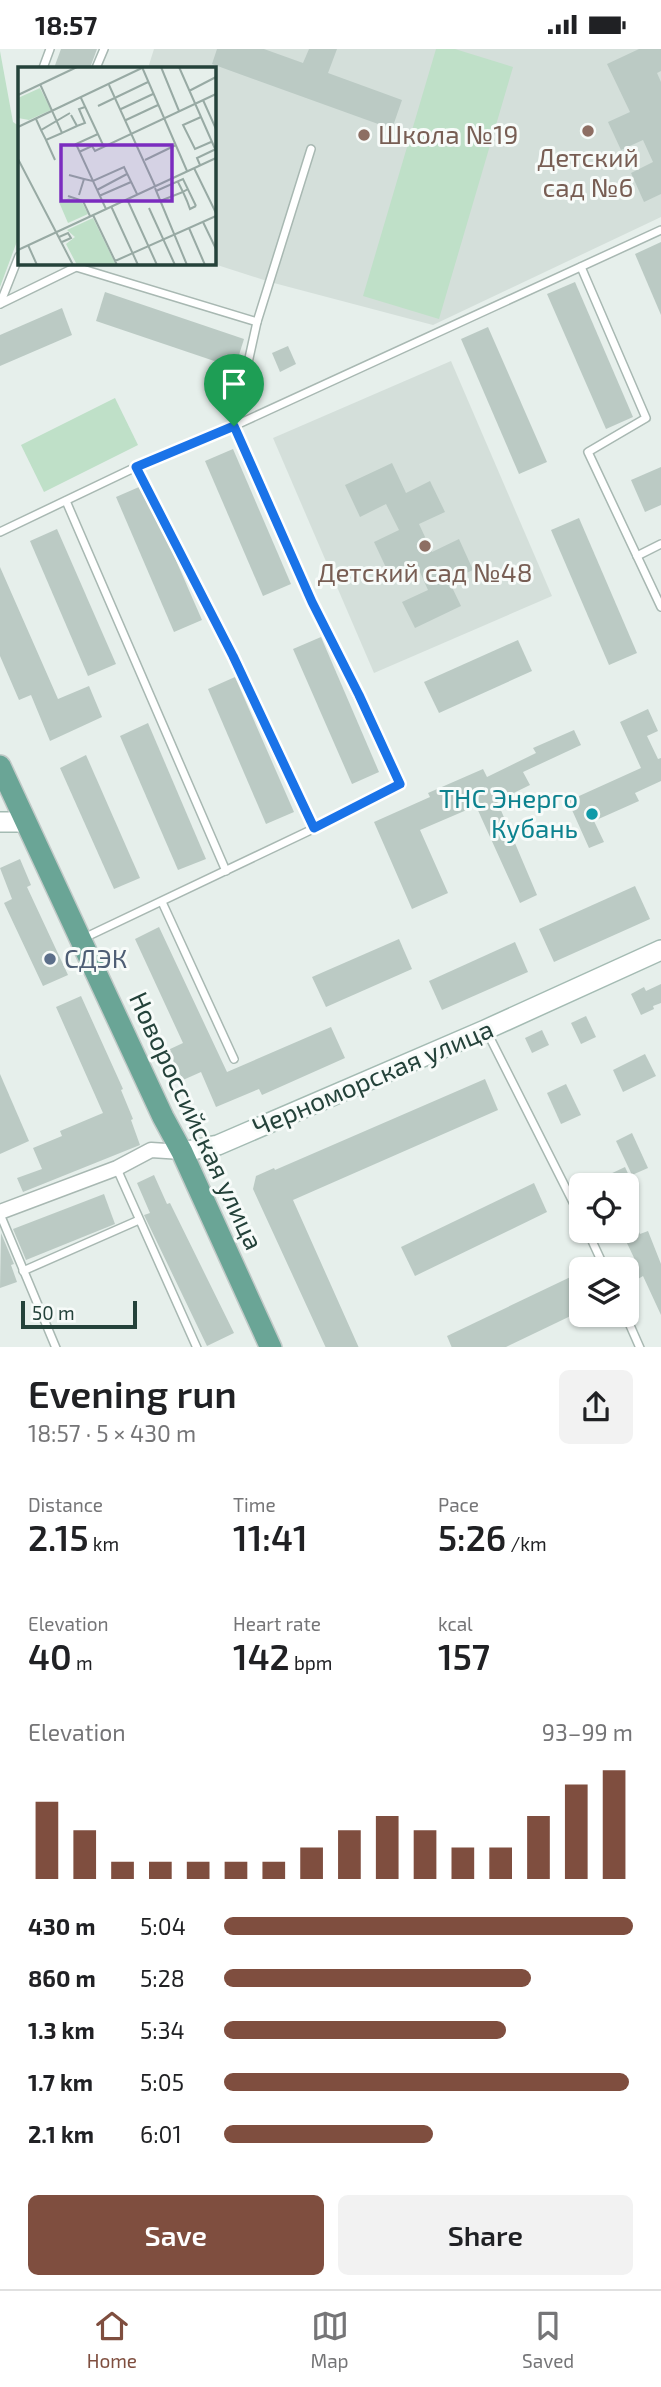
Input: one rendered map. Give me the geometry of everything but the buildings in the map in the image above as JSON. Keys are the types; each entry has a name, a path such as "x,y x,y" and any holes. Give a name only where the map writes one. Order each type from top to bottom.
{"main road":[{"name":"Новороссийская улица","path":"0,766 271,1347"},
{"path":"0,823 25,821"},
{"name":"Черноморская улица","path":"182,1152 218,1145 485,1030 661,950"}],"street":[{"name":"Черноморская улица","path":"0,1213 117,1168 151,1150 182,1152"}],"lane":[{"path":"43,67 50,49"},
{"path":"96,67 103,49"},
{"path":"80,940 400,784 312,602 234,426 257,322 311,149"},
{"path":"0,532 136,467 234,426 661,230"},
{"path":"18,259 0,304 77,265 257,322"},
{"path":"581,267 646,418 588,452 661,607"},
{"path":"136,467 233,656 314,828"},
{"path":"66,501 226,871"},
{"path":"637,556 661,544"},
{"path":"162,902 234,1059"},
{"path":"485,1030 569,1194"},
{"path":"117,1168 197,1347"},
{"path":"0,1213 56,1347"},
{"path":"23,1271 139,1220"},
{"path":"631,1327 640,1347"}],"shaded area":[{"name":"Школа №19","path":"154,49 661,49 661,217 433,325 270,282 214,264 215,67 148,67"},
{"name":"Детский сад №48","path":"451,361 552,596 374,673 273,438"}],"green space":[{"path":"436,49 455,49 513,67 439,319 363,296"},
{"path":"0,51 13,122 18,125 18,239 0,287"},
{"path":"115,398 138,445 44,492 21,445"}],"place":[{"name":"Детский сад №6","path":"588,131"},
{"name":"Школа №19","path":"364,135"},
{"name":"Детский сад №48","path":"425,546"},
{"name":"ТНС Энерго Кубань","path":"592,814"},
{"name":"СДЭК","path":"50,959"}],"route":[{"path":"234,426 312,602 400,784 314,828 233,656 136,467 234,426"}]}
